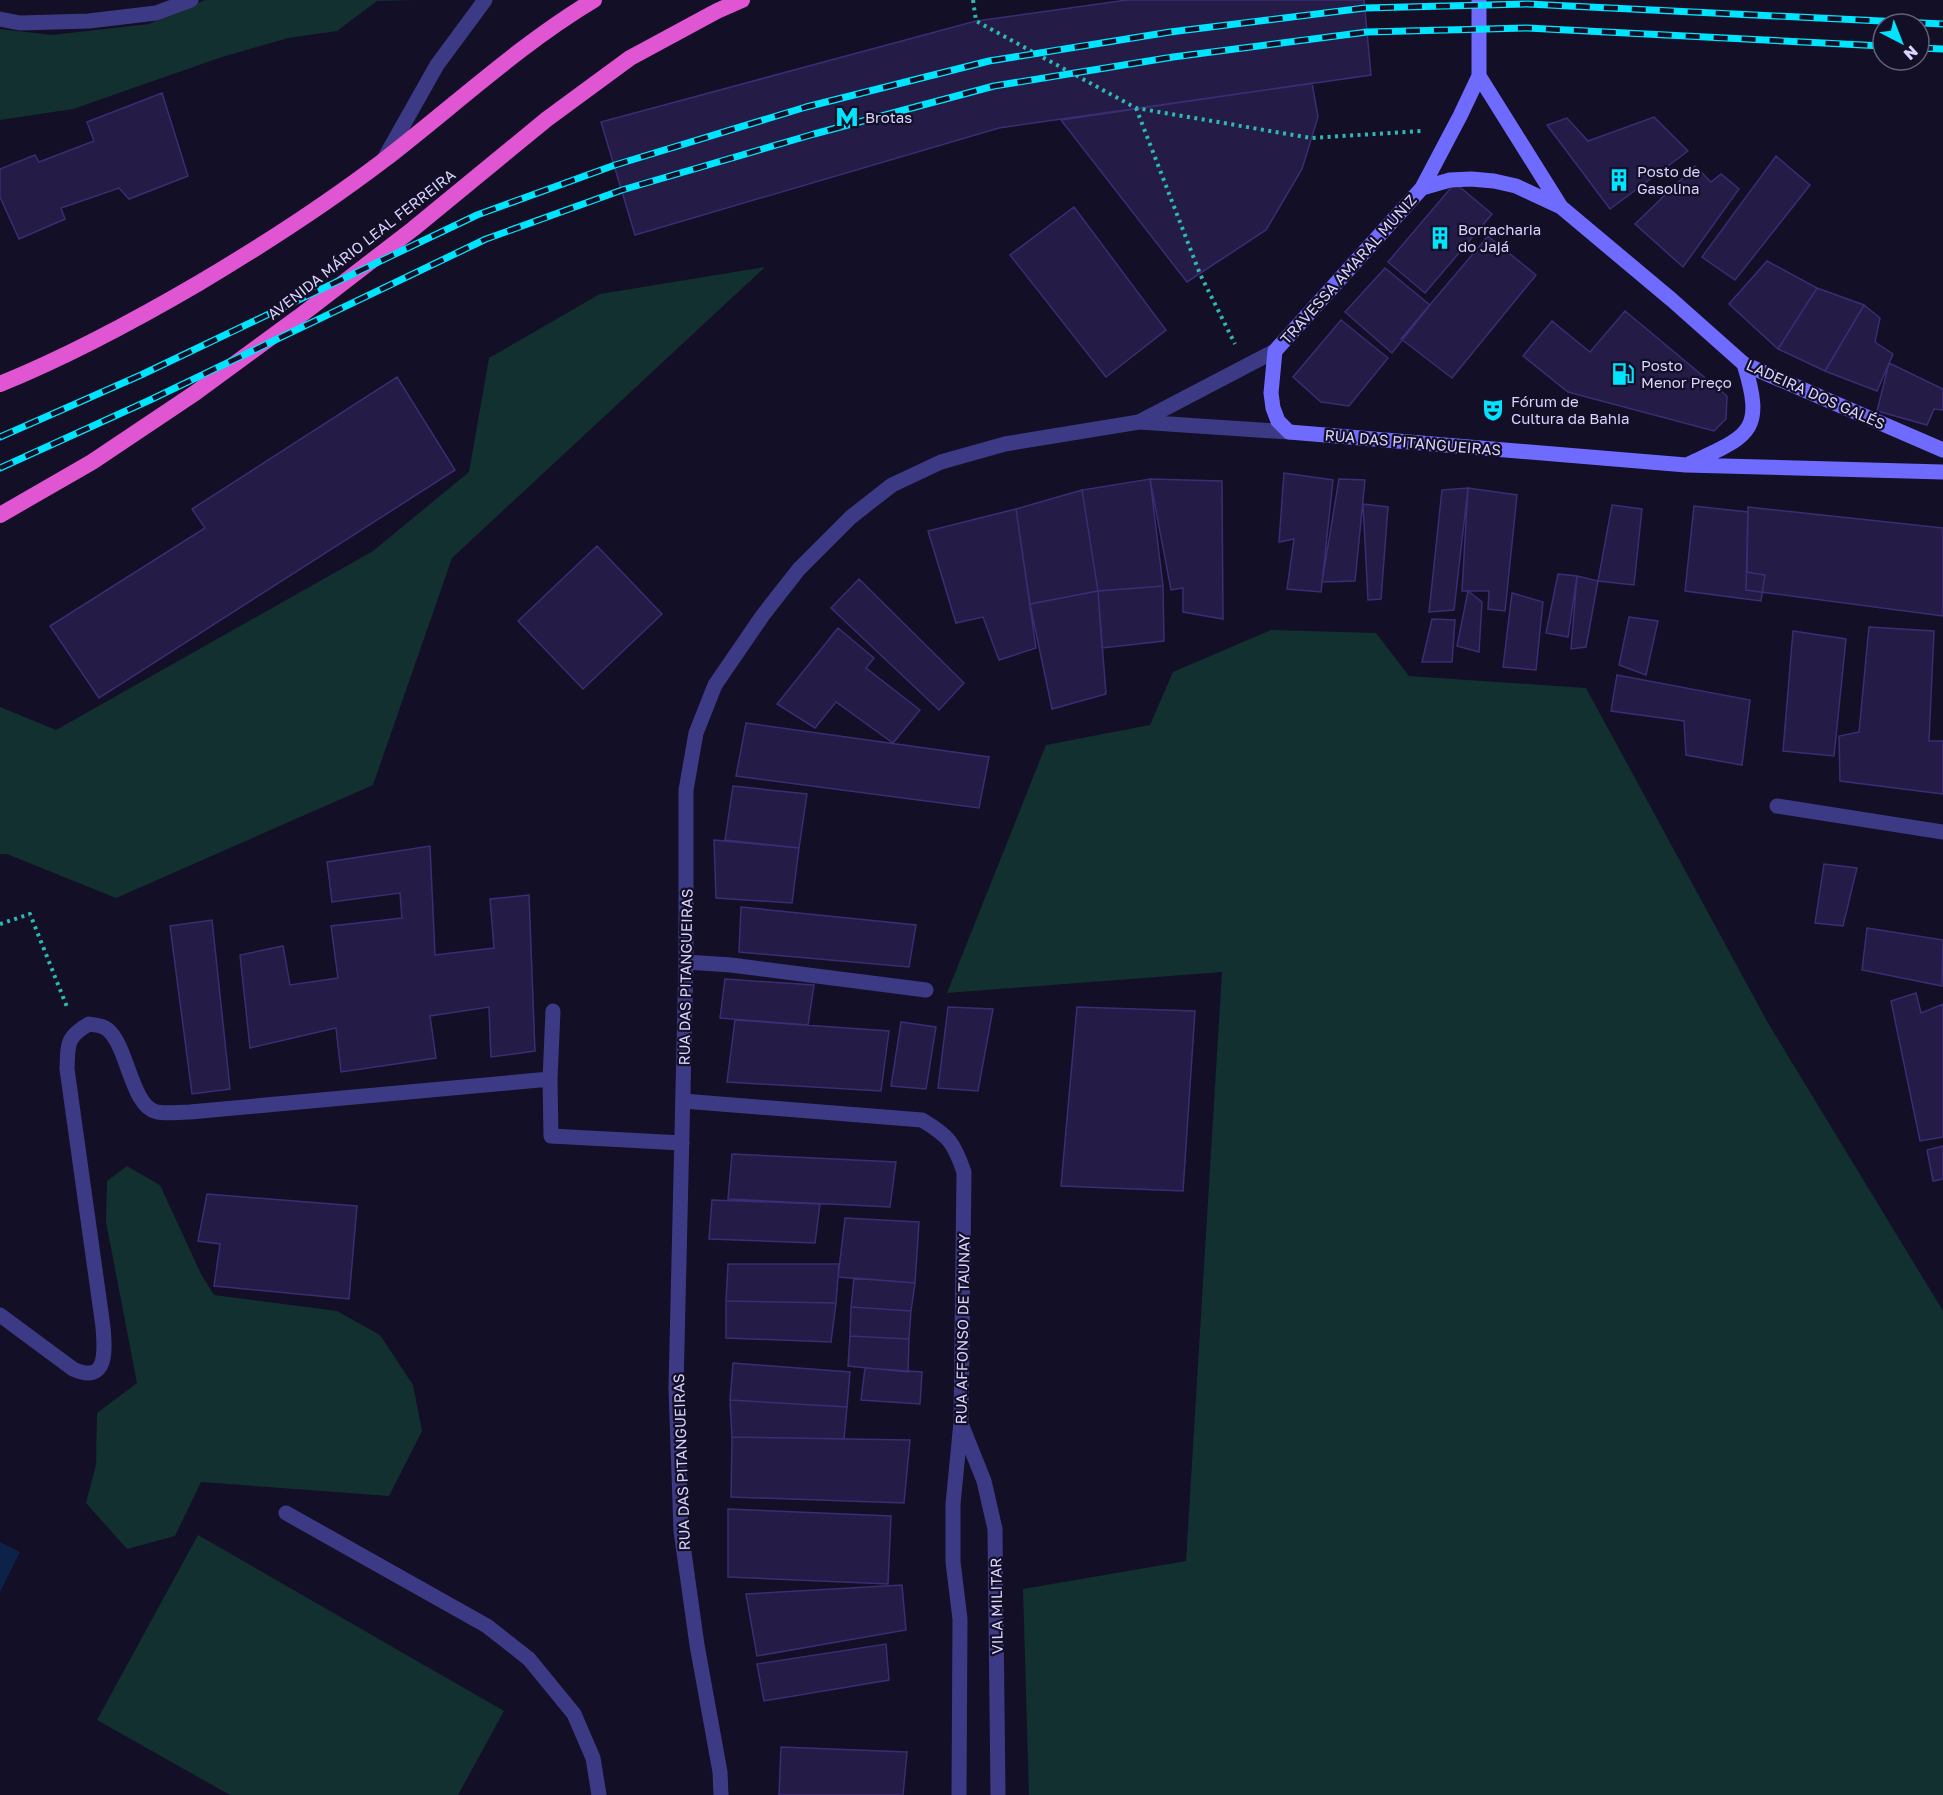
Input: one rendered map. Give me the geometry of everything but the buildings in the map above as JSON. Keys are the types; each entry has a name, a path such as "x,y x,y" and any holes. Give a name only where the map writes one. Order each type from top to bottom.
{"highway":[{"path":"0,384 51,363 150,312 309,215 383,161 499,68 571,14 594,0"},
{"name":"AVENIDA MÁRIO LEAL FERREIRA","path":"0,515 92,462 252,351 403,236 547,119 630,58 742,0"}],"main road":[{"path":"1479,0 1479,68 1561,207"},
{"name":"TRAVESSA AMARAL MUNIZ","path":"1275,351 1422,188 1453,129 1479,68"},
{"path":"1422,188 1450,180 1471,178 1494,181 1516,186 1561,207"},
{"name":"LADEIRA DOS GALÉS","path":"1561,207 1744,364 1943,450"},
{"path":"1275,351 1271,393 1273,408 1278,421 1289,432"},
{"path":"1686,465 1737,441 1744,434 1753,414 1753,401 1744,364"},
{"name":"RUA DAS PITANGUEIRAS","path":"1289,432 1686,465"},
{"path":"1686,465 1943,472"}],"street":[{"path":"0,19 20,23 89,21 156,13 191,0"},
{"path":"383,161 437,65 485,0"},
{"name":"RUA DAS PITANGUEIRAS","path":"1139,422 1275,351"},
{"name":"RUA DAS PITANGUEIRAS","path":"721,1795 720,1772 681,1531 676,1388 686,962 686,790 696,733 715,685 763,615 800,569 851,517 892,485 941,462 1005,444 1139,422 1289,432"},
{"path":"1777,806 1943,832"},
{"path":"686,962 731,965 926,990"},
{"path":"553,1011 550,1136 682,1143"},
{"path":"0,1315 84,1374 95,1372 101,1365 105,1355 103,1327 67,1069 69,1043 75,1032 89,1024 105,1027 115,1037 141,1099 148,1108 157,1112 201,1111 550,1079"},
{"name":"RUA AFFONSO DE TAUNAY","path":"683,1101 922,1120 942,1131 956,1149 964,1172 961,1422 953,1504 953,1562 960,1619 959,1795"},
{"name":"VILA MILITAR","path":"961,1422 984,1481 995,1529 998,1795"},
{"path":"286,1513 487,1626 529,1659 574,1714 593,1758 599,1795"}],"path":[{"path":"973,0 976,21 1136,108 1311,138 1453,129"},
{"path":"1136,108 1200,274 1245,366"},
{"path":"0,924 30,914 68,1008"}],"green space":[{"path":"205,0 417,0 377,1 337,31 288,38 222,57 73,109 0,120 0,29 52,35 149,24"},
{"path":"765,267 452,558 373,785 116,898 7,854 0,854 0,707 56,730 373,551 469,472 489,358 600,294"},
{"path":"1271,630 1376,633 1409,676 1586,688 1768,1023 1943,1311 1943,1795 1029,1795 1023,1589 1186,1561 1222,972 947,993 1046,745 1150,725 1173,672"},
{"path":"127,1166 160,1185 201,1274 214,1295 337,1311 380,1335 413,1385 422,1431 389,1496 201,1482 175,1536 127,1549 86,1503 96,1465 97,1413 137,1383 106,1222 107,1181"},
{"path":"198,1535 504,1711 458,1795 230,1795 97,1720"}],"water":[{"path":"0,1542 20,1552 0,1592"}],"railway":[{"path":"0,437 141,375 477,215 615,165 806,107 989,61 1170,32 1365,8 1528,4 1943,24"},
{"path":"0,468 150,400 486,239 622,190 814,134 994,86 1173,57 1367,32 1527,28 1871,45"},
{"path":"1931,48 1943,49"}],"place":[{"name":"Brotas","path":"847,117"},
{"name":"Posto de Gasolina","path":"1619,180"},
{"name":"Borracharia do Jajá","path":"1440,238"},
{"name":"Posto Menor Preço","path":"1623,374"},
{"name":"Fórum de Cultura da Bahia","path":"1493,410"}]}
